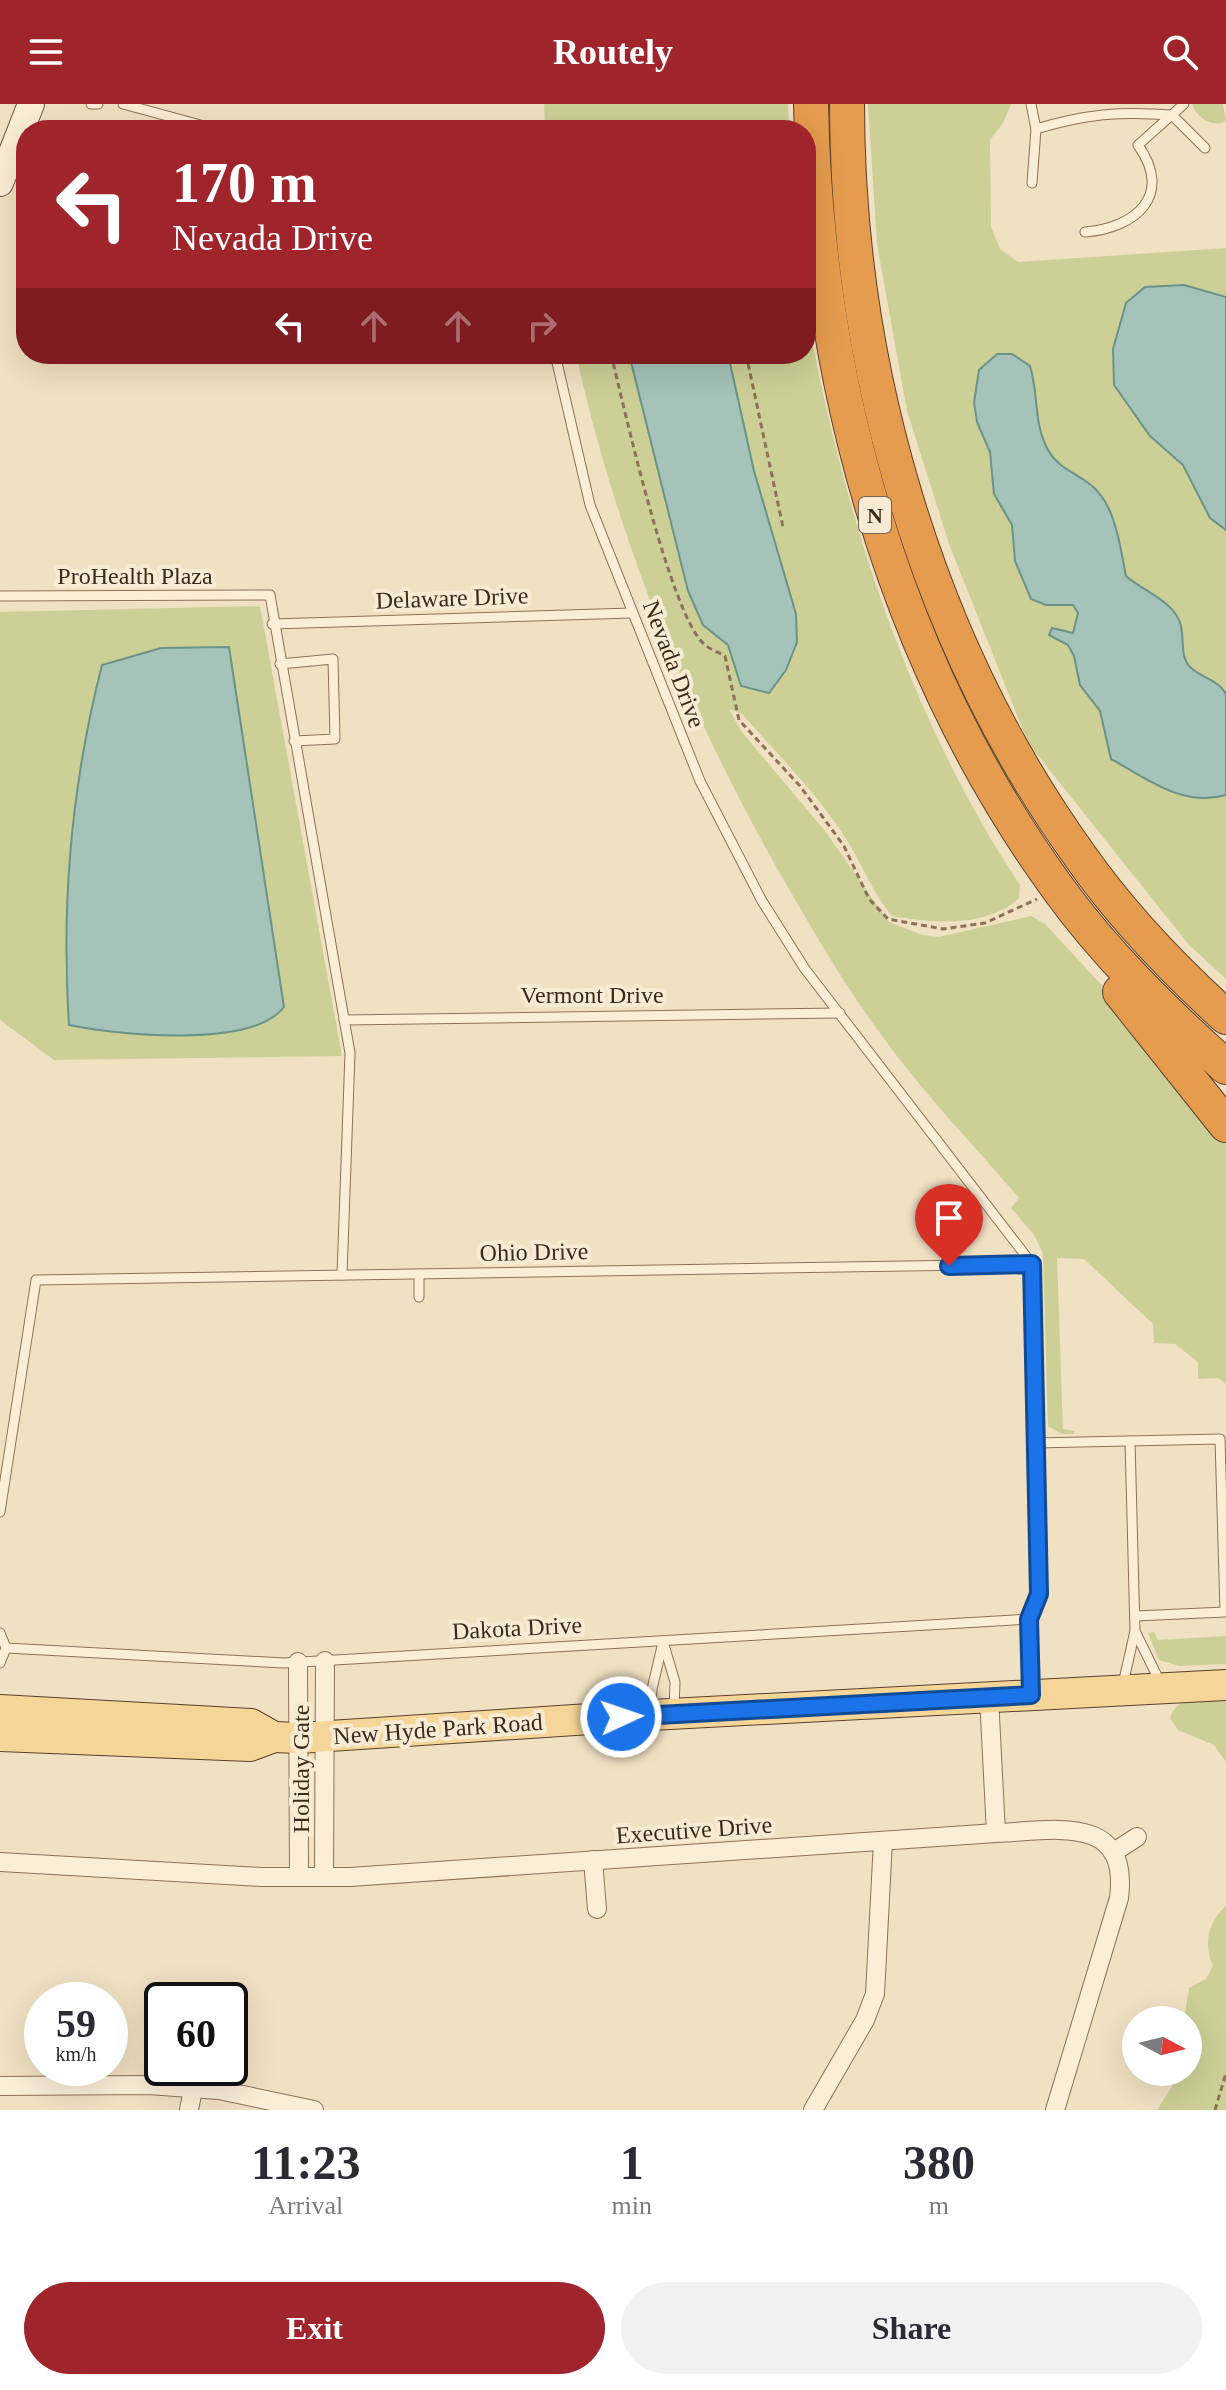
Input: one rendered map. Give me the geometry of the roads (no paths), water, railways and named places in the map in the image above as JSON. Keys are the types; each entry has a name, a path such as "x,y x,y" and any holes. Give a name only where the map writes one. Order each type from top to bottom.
{"highway":[{"name":"N","path":"847,104 855,251 874,368 907,497 963,651 1017,758 1080,857 1156,950 1226,1017"},
{"name":"N","path":"816,201 827,300 848,415 880,529 920,639 970,747 1058,888 1141,987 1226,1067"},
{"path":"1058,888 1107,975 1226,1125"}],"main road":[{"path":"0,183 16,142"},
{"name":"New Hyde Park Road","path":"0,1736 250,1746 299,1737 662,1714 1226,1685"},
{"name":"New Hyde Park Road","path":"0,1710 251,1724 299,1737"}],"street":[{"name":"Holiday Gate","path":"324,1877 299,1737 325,1661"},
{"name":"Holiday Gate","path":"298,1662 299,1877"},
{"path":"989,1697 996,1833"},
{"name":"Executive Drive","path":"0,1862 324,1877 1074,1830 1098,1835 1114,1852"},
{"path":"1055,2110 1119,1898 1121,1874 1114,1852 1137,1837"},
{"path":"813,2110 865,2020 875,1994 883,1841"},
{"path":"593,1860 597,1909"},
{"path":"0,2086 148,2085 240,2093 314,2110"},
{"path":"189,2110 193,2089"}],"lane":[{"path":"91,104 98,104"},
{"path":"123,104 182,120"},
{"path":"1031,104 1036,129 1032,183"},
{"path":"1085,232 1124,225 1142,209 1148,198 1151,174 1138,145 1184,104"},
{"path":"1036,129 1107,112 1172,115 1205,148"},
{"name":"Nevada Drive","path":"557,364 590,505 692,767 762,901 805,969 1032,1264"},
{"name":"ProHealth Plaza","path":"0,596 270,595 272,624"},
{"name":"Delaware Drive","path":"272,624 632,613"},
{"path":"272,624 350,1053 342,1275"},
{"path":"280,664 333,659 335,739 294,741"},
{"name":"Vermont Drive","path":"344,1020 840,1013"},
{"path":"1031,1695 1029,1619 1039,1594 1032,1264"},
{"name":"Ohio Drive","path":"0,1512 36,1280 1032,1264"},
{"path":"419,1274 419,1297"},
{"path":"1035,1443 1220,1439 1225,1612 1135,1616"},
{"path":"1121,1690 1135,1631 1130,1441"},
{"name":"Dakota Drive","path":"6,1648 298,1662 1029,1619"},
{"path":"1135,1631 1163,1688"},
{"path":"0,1633 6,1648 0,1663"},
{"path":"662,1714 652,1689 663,1642"},
{"path":"662,1714 675,1682 663,1642"}],"water":[{"path":"1184,285 1226,297 1226,530 1210,518 1183,465 1150,436 1114,385 1113,349 1126,303 1145,287"},
{"path":"997,354 1012,354 1030,366 1040,429 1048,450 1062,466 1099,493 1116,527 1126,576 1175,613 1181,626 1187,663 1219,685 1226,694 1226,795 1195,798 1180,794 1151,782 1111,759 1100,711 1080,685 1074,656 1068,645 1049,635 1052,628 1073,633 1078,613 1073,605 1046,605 1031,599 1015,561 1012,525 994,494 990,452 977,422 974,402 979,370"},
{"path":"631,364 730,364 754,471 796,614 797,642 786,670 769,693 741,686 728,645 703,625 688,591"},
{"path":"229,647 284,1007 268,1020 244,1029 215,1034 150,1035 69,1025 67,935 71,844 83,754 102,665 161,648"}]}
